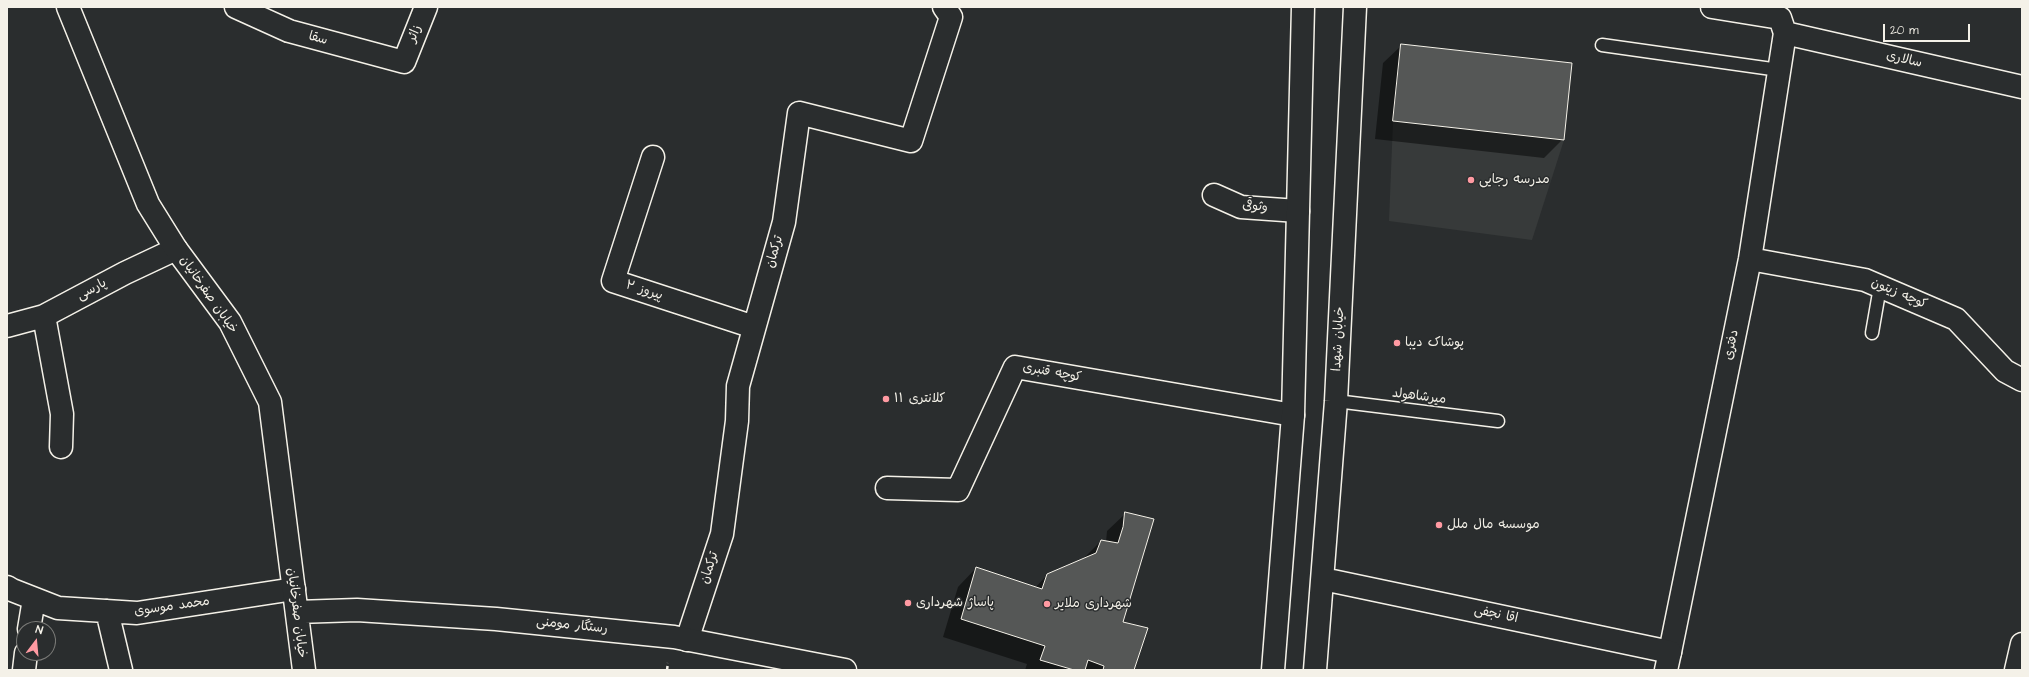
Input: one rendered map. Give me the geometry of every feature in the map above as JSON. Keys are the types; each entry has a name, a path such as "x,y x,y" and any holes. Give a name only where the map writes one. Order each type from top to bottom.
{"street":[{"name":"خیابان صفرخانیان","path":"68,7 148,204 176,249 230,322 270,402 304,670"},
{"name":"زائر","path":"404,62 426,7"},
{"name":"ترکمان","path":"687,640 722,534 736,421 738,386 784,222 799,113 911,141 951,17 944,7"},
{"path":"1273,670 1293,415 1303,7"},
{"name":"خیابان شهدا","path":"1315,670 1336,401 1355,7"},
{"name":"سالاری","path":"1712,7 1783,20 2022,87"},
{"name":"سقا","path":"244,8 289,31 404,62"},
{"name":"دفتری","path":"1668,661 1750,259 1779,70 1783,20"},
{"name":"پیروز ۲","path":"653,157 613,281 754,327"},
{"name":"وثوقی","path":"1214,195 1241,207 1298,211"},
{"name":"پارسی","path":"7,326 44,316 125,273 176,249"},
{"name":"کوچه زیتون","path":"1750,259 1864,280 1956,319 2005,372 2022,380"},
{"path":"44,316 62,414 61,448"},
{"name":"کوچه قنبری","path":"887,488 958,490 1015,367 1293,415"},
{"name":"اقا نجفی","path":"1323,579 1668,661"},
{"name":"محمد موسوی","path":"7,587 58,608 137,613 294,589"},
{"path":"30,621 34,599"},
{"name":"رستگار مومنی","path":"296,612 357,610 496,619 674,637 845,670"},
{"path":"107,611 121,670"},
{"path":"2016,670 2022,644"}],"lane":[{"path":"1602,45 1779,70"},
{"path":"1872,333 1880,287"},
{"name":"میرشاهولد","path":"1336,401 1498,421"}],"shaded area":[{"name":"مدرسه رجایی","path":"1401,44 1572,63 1564,140 1532,240 1389,221 1393,121"}],"building":[{"path":"1401,44 1572,63 1564,140 1393,121"},
{"name":"شهرداری ملایر","path":"1125,512 1154,519 1123,622 1148,628 1134,670 1103,670 1104,666 1088,660 1085,670 1074,670 1040,660 1045,646 961,619 976,567 1042,589 1047,574 1096,553 1101,540 1118,543 1123,527"}],"place":[{"name":"مدرسه رجایی","path":"1471,180"},
{"name":"پوشاک دیبا","path":"1397,343"},
{"name":"کلانتری ۱۱","path":"886,399"},
{"name":"موسسه مال ملل","path":"1439,525"},
{"name":"پاساژ شهرداری","path":"908,603"},
{"name":"شهرداری ملایر","path":"1047,604"}]}
